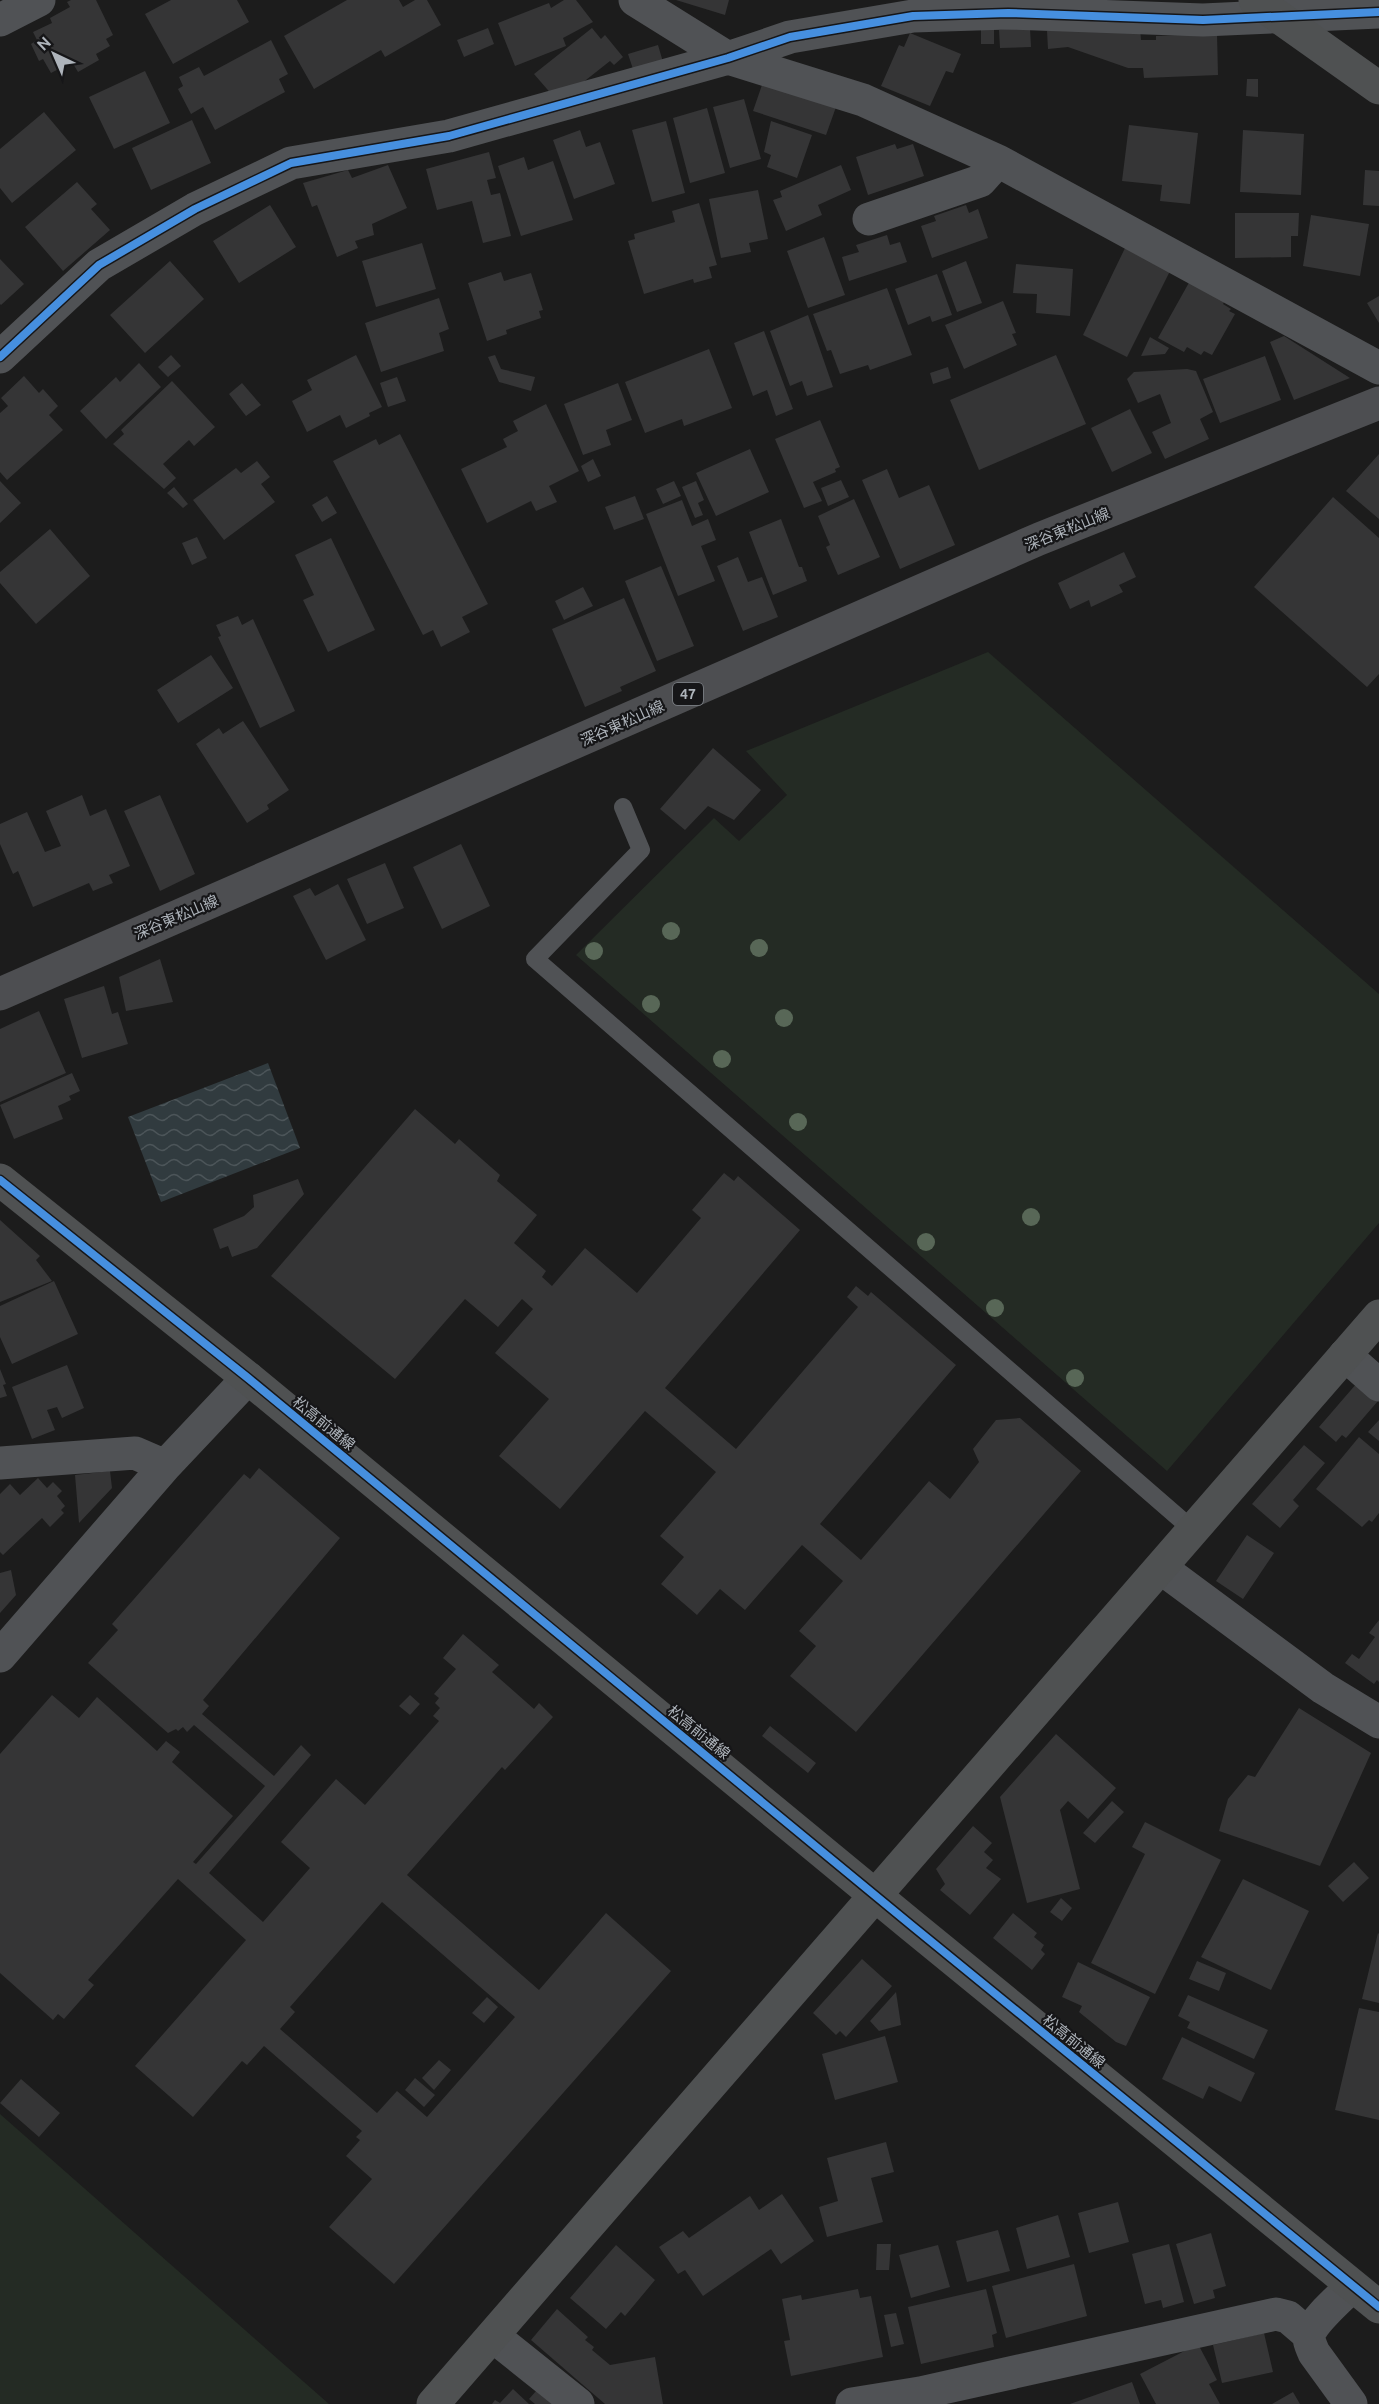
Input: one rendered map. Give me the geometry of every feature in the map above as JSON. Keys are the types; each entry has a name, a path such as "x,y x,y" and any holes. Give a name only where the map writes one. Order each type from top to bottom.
{"main road":[{"name":"深谷東松山線","path":"0,994 1039,539 1379,403"}],"street":[{"path":"0,20 39,0"},
{"path":"635,0 728,58 863,100 998,161 1379,368"},
{"path":"1266,8 1379,88"},
{"path":"0,357 99,265 195,209 291,163 449,136 728,58 790,37 913,16 1008,13 1203,20 1266,8 1379,12"},
{"path":"869,219 980,181 998,161"},
{"name":"松高前通線","path":"0,1180 248,1378 1379,2307"},
{"path":"433,2404 1379,1316"},
{"path":"1345,1355 1379,1385"},
{"path":"0,1656 165,1466 248,1378"},
{"path":"0,1463 135,1454 165,1466"},
{"path":"1161,1568 1323,1688 1379,1722"},
{"path":"1351,2404 1314,2353 1309,2335 1316,2324 1352,2286"},
{"path":"852,2404 920,2393 1276,2314 1288,2317 1309,2335"},
{"path":"493,2336 578,2404"}],"lane":[{"path":"623,807 641,850 535,959 1193,1530"}],"shaded area":[{"path":"988,652 1379,994 1379,1223 1167,1471 576,955 714,818 739,841 787,795 746,751"},
{"path":"0,2114 329,2404 0,2404"}],"water":[{"path":"268,1063 300,1148 161,1202 128,1117"}],"building":[{"path":"96,0 113,35 106,39 110,46 96,54 99,60 78,72 72,62 51,73 43,59 39,61 31,44 37,40 33,32 52,23 50,18 70,7 67,2"},
{"path":"171,0 237,0 249,22 173,64 145,14"},
{"path":"347,0 399,0 403,7 415,0 427,0 441,25 385,57 381,50 314,89 284,36"},
{"path":"564,0 576,0 593,22 563,38 566,46 515,66 498,23 549,3 551,8"},
{"path":"676,0 729,0 725,15"},
{"path":"994,26 994,44 981,44 981,27"},
{"path":"488,28 494,44 464,57 457,40"},
{"path":"592,28 601,39 605,35 623,57 614,65 610,61 572,91 553,96 534,74"},
{"path":"1030,28 1031,47 1000,48 999,30"},
{"path":"1140,28 1141,40 1156,40 1156,36 1217,34 1218,75 1144,78 1143,68 1128,68 1068,47 1048,49 1047,31"},
{"path":"910,33 961,54 953,73 946,71 930,106 881,86 899,45 904,47"},
{"path":"271,40 288,74 279,79 285,92 215,130 203,107 191,114 178,89 183,86 179,77 199,67 204,76"},
{"path":"658,45 663,62 634,72 628,54"},
{"path":"145,71 170,123 114,149 89,97"},
{"path":"1247,79 1258,79 1258,97 1246,96"},
{"path":"763,82 836,107 826,135 753,111"},
{"path":"744,99 761,159 730,168 713,107"},
{"path":"707,108 725,173 690,183 673,118"},
{"path":"44,112 76,150 12,203 0,188 0,149"},
{"path":"192,120 211,163 151,190 132,148"},
{"path":"666,121 685,193 652,202 632,130"},
{"path":"771,121 812,135 797,178 767,167 771,155 764,152"},
{"path":"1129,125 1198,133 1190,204 1160,201 1162,185 1122,181"},
{"path":"580,130 586,147 600,142 615,184 574,199 553,140"},
{"path":"1243,130 1304,134 1301,195 1240,192"},
{"path":"895,144 897,149 913,144 924,176 868,195 856,157"},
{"path":"489,152 496,178 487,180 491,195 500,193 511,236 483,243 472,201 437,210 426,169"},
{"path":"524,157 528,170 553,161 573,220 521,236 498,166"},
{"path":"388,165 407,208 372,224 374,235 355,241 358,248 337,257 317,205 312,207 303,183 348,170 352,178"},
{"path":"841,165 851,190 818,205 822,215 786,231 773,200 782,197 780,191"},
{"path":"1365,170 1379,171 1379,206 1363,205"},
{"path":"77,182 97,204 91,209 110,230 63,271 25,227"},
{"path":"758,190 768,239 749,243 751,252 721,258 709,199"},
{"path":"699,203 717,265 709,267 712,278 694,283 693,279 644,294 628,241 635,239 634,234 675,222 672,211"},
{"path":"270,205 296,247 239,283 213,241"},
{"path":"966,205 969,213 978,209 988,238 932,258 921,226 936,221 934,216"},
{"path":"1235,213 1299,213 1298,236 1291,236 1291,257 1235,258"},
{"path":"1311,215 1369,224 1360,276 1303,266"},
{"path":"887,235 890,245 900,242 907,262 849,281 842,257 859,252 856,245"},
{"path":"824,237 845,295 808,308 787,251"},
{"path":"422,243 436,289 376,307 362,261"},
{"path":"1126,246 1171,269 1127,357 1083,335"},
{"path":"0,259 24,284 1,305 0,304"},
{"path":"170,261 204,299 145,353 110,315"},
{"path":"966,261 982,303 957,312 942,271"},
{"path":"1016,264 1073,269 1070,316 1036,313 1037,294 1013,293"},
{"path":"501,272 504,281 531,273 543,310 539,311 541,318 506,330 507,334 487,341 468,283"},
{"path":"937,274 952,315 932,322 930,316 908,325 895,289"},
{"path":"1191,279 1226,298 1223,304 1235,314 1212,355 1204,351 1201,355 1187,347 1184,352 1158,338"},
{"path":"887,288 912,355 870,370 868,365 840,374 831,350 827,351 813,314"},
{"path":"1379,296 1379,323 1367,303"},
{"path":"439,298 449,329 439,333 444,351 381,372 365,323"},
{"path":"1003,301 1016,333 1012,334 1017,345 964,369 945,325"},
{"path":"808,315 833,387 807,396 802,381 790,386 770,331"},
{"path":"764,331 793,409 776,416 767,390 753,396 734,343"},
{"path":"1284,336 1350,378 1294,400 1270,342"},
{"path":"1150,337 1169,348 1165,354 1141,356"},
{"path":"709,349 732,408 684,426 682,419 645,433 625,382"},
{"path":"171,355 181,366 168,377 158,367"},
{"path":"356,355 382,407 346,428 340,415 307,432 292,401 312,390 307,380"},
{"path":"495,355 501,369 535,377 531,391 499,382 488,357"},
{"path":"1056,355 1086,424 979,470 950,400"},
{"path":"1265,356 1281,400 1220,423 1203,379"},
{"path":"139,363 161,387 106,439 80,411 116,377 120,382"},
{"path":"948,367 951,378 933,384 930,373"},
{"path":"1187,369 1196,371 1213,412 1200,419 1209,439 1165,459 1152,432 1171,423 1160,394 1138,403 1127,379 1134,372"},
{"path":"24,376 39,393 43,389 58,406 49,415 63,430 7,480 0,472 0,413 8,406 1,398"},
{"path":"397,377 406,401 388,407 380,383"},
{"path":"172,381 215,427 194,446 189,440 163,464 176,478 164,489 113,444 124,434 121,430"},
{"path":"242,383 261,405 246,416 229,394"},
{"path":"618,383 632,420 606,430 611,445 583,455 564,404"},
{"path":"546,404 579,471 549,486 557,502 536,511 531,501 487,523 461,469 507,447 503,439 518,431 513,421"},
{"path":"1130,409 1152,453 1112,472 1091,428"},
{"path":"820,420 840,467 835,469 836,472 813,482 822,501 804,508 775,439"},
{"path":"400,434 488,604 462,617 470,632 441,647 433,630 423,635 333,461 376,439 379,445"},
{"path":"750,449 769,492 716,516 696,473"},
{"path":"1379,454 1379,519 1346,491"},
{"path":"593,459 601,476 588,482 581,466"},
{"path":"257,461 270,477 261,484 275,502 224,540 193,500 236,468 241,473"},
{"path":"887,469 899,498 929,485 955,545 900,569 862,480"},
{"path":"841,480 849,497 828,506 821,488"},
{"path":"0,481 21,503 0,523"},
{"path":"674,481 681,496 663,504 656,489"},
{"path":"696,481 704,500 698,503 703,515 695,518 682,487"},
{"path":"174,487 188,504 183,508 167,493"},
{"path":"327,496 337,513 322,522 312,505"},
{"path":"635,496 644,519 614,530 605,507"},
{"path":"1333,497 1379,538 1379,674 1367,687 1254,587"},
{"path":"854,499 880,557 838,575 826,547 830,545 818,516"},
{"path":"682,500 692,526 708,519 716,540 701,546 715,581 678,596 646,514"},
{"path":"781,519 799,567 802,567 807,581 773,595 749,532"},
{"path":"50,529 90,576 36,624 0,583 0,572"},
{"path":"197,537 207,558 192,565 182,543"},
{"path":"331,538 375,630 328,652 303,600 314,595 295,555"},
{"path":"1124,552 1136,577 1119,585 1123,592 1091,607 1089,600 1070,609 1058,583"},
{"path":"738,557 748,582 762,577 778,617 743,631 717,566"},
{"path":"661,566 694,646 657,661 625,581"},
{"path":"583,587 593,606 564,620 555,601"},
{"path":"624,598 656,671 620,687 622,691 585,707 552,629"},
{"path":"238,616 242,625 253,619 295,711 260,728 218,637 221,636 216,625"},
{"path":"211,655 233,688 178,723 157,690"},
{"path":"243,721 289,790 267,805 269,809 247,823 196,744 219,728 223,734"},
{"path":"713,748 761,790 734,820 708,806 685,830 660,809"},
{"path":"82,795 90,816 106,809 130,866 109,875 113,883 93,891 89,883 33,907 18,871 13,874 0,844 0,824 27,812 45,852 61,846 46,811"},
{"path":"160,795 195,874 160,891 124,811"},
{"path":"461,844 490,906 442,929 413,867"},
{"path":"385,863 404,908 367,924 347,879"},
{"path":"338,884 366,940 326,960 293,896 310,888 315,896"},
{"path":"160,959 173,1002 126,1011 119,977"},
{"path":"104,986 112,1014 118,1012 128,1044 82,1058 64,999"},
{"path":"39,1011 66,1073 0,1102 0,1029"},
{"path":"72,1073 80,1091 69,1096 71,1100 58,1106 63,1119 14,1139 0,1105"},
{"path":"415,1109 455,1144 459,1139 500,1175 497,1181 537,1215 514,1243 546,1271 542,1277 552,1286 585,1248 637,1293 701,1218 692,1210 724,1173 734,1181 738,1176 800,1230 665,1388 736,1449 858,1307 847,1297 856,1286 868,1296 871,1292 956,1365 820,1524 861,1560 929,1481 950,1499 979,1462 973,1449 996,1420 1020,1418 1081,1471 856,1732 790,1676 816,1646 799,1631 843,1581 802,1545 745,1610 720,1589 697,1615 661,1584 684,1557 660,1536 716,1472 645,1411 560,1509 499,1456 549,1399 495,1353 533,1309 522,1299 498,1327 465,1299 395,1379 271,1276"},
{"path":"298,1179 304,1194 257,1248 232,1257 228,1246 220,1249 213,1229 244,1216 254,1207 253,1195"},
{"path":"0,1220 40,1256 36,1260 52,1281 0,1302"},
{"path":"54,1281 78,1334 12,1364 0,1337 0,1306"},
{"path":"67,1365 84,1408 62,1418 57,1407 47,1410 55,1430 32,1439 12,1387"},
{"path":"0,1369 6,1384 3,1385 7,1396 0,1398"},
{"path":"1357,1383 1378,1401 1346,1438 1342,1435 1336,1442 1319,1427"},
{"path":"1379,1420 1379,1441 1368,1432"},
{"path":"1359,1437 1379,1454 1379,1513 1372,1522 1369,1520 1362,1527 1316,1489"},
{"path":"1304,1445 1325,1463 1293,1500 1299,1506 1280,1528 1252,1504"},
{"path":"259,1468 340,1538 203,1700 209,1706 202,1714 274,1776 301,1745 311,1755 209,1873 263,1922 310,1868 281,1842 336,1779 365,1805 439,1721 433,1716 440,1708 435,1703 439,1698 434,1694 456,1669 443,1658 463,1634 499,1665 492,1672 534,1709 539,1703 553,1717 505,1770 502,1767 407,1875 539,1990 606,1913 671,1971 394,2284 329,2227 372,2179 346,2156 360,2140 356,2137 362,2131 264,2046 247,2065 242,2061 193,2117 135,2066 246,1940 178,1879 88,1980 94,1985 64,2019 58,2014 53,2020 0,1973 0,1754 52,1695 79,1718 97,1697 157,1751 166,1741 180,1752 172,1762 233,1816 193,1862 196,1864 265,1786 194,1725 187,1732 183,1727 178,1731 176,1729 168,1733 88,1663 118,1630 112,1624 244,1474 250,1479","holes":["382,1902 515,2017 427,2117 397,2091 377,2113 280,2029 295,2012 290,2007"]},
{"path":"110,1471 112,1488 79,1523 75,1475"},
{"path":"38,1478 47,1488 53,1482 62,1491 57,1496 65,1506 61,1510 64,1513 50,1527 42,1518 3,1555 0,1552 0,1494 10,1484 20,1495"},
{"path":"1247,1535 1274,1553 1243,1599 1216,1581"},
{"path":"11,1570 16,1595 0,1613 0,1573"},
{"path":"1379,1620 1379,1682 1377,1680 1374,1684 1345,1663 1352,1654 1359,1659 1375,1637 1369,1633"},
{"path":"410,1695 420,1704 410,1715 399,1706"},
{"path":"1299,1708 1371,1753 1320,1866 1219,1831 1228,1799 1248,1775 1255,1777"},
{"path":"770,1726 816,1763 808,1773 762,1736"},
{"path":"1056,1734 1116,1788 1088,1819 1068,1801 1060,1810 1080,1889 1027,1903 1000,1797"},
{"path":"1112,1801 1124,1812 1095,1843 1083,1833"},
{"path":"1145,1822 1221,1860 1155,1994 1091,1963 1145,1854 1132,1847"},
{"path":"973,1826 992,1843 984,1852 993,1860 986,1868 1001,1879 970,1915 940,1890 945,1884 936,1869"},
{"path":"1354,1862 1369,1878 1343,1902 1328,1886"},
{"path":"1243,1879 1309,1911 1271,1990 1201,1957"},
{"path":"1061,1898 1072,1908 1062,1921 1050,1912"},
{"path":"1013,1913 1037,1933 1034,1937 1044,1945 1041,1950 1045,1954 1032,1970 993,1938"},
{"path":"1379,1934 1379,2003 1362,1999"},
{"path":"862,1959 892,1986 846,2037 840,2031 836,2035 813,2013"},
{"path":"1197,1961 1226,1973 1219,1991 1189,1979"},
{"path":"1078,1962 1150,1997 1126,2046 1116,2042 1079,2012 1082,2006 1062,1997"},
{"path":"896,1992 901,2025 879,2031 870,2021"},
{"path":"1188,1995 1268,2030 1254,2059 1187,2028 1190,2022 1178,2016"},
{"path":"487,1997 498,2007 484,2023 472,2013"},
{"path":"1359,2008 1379,2012 1379,2120 1335,2110"},
{"path":"885,2036 898,2082 835,2100 822,2054"},
{"path":"1182,2037 1255,2073 1241,2102 1209,2086 1203,2099 1162,2079"},
{"path":"439,2060 451,2070 434,2090 422,2078"},
{"path":"415,2078 435,2095 424,2107 405,2090"},
{"path":"21,2079 60,2113 39,2137 0,2103"},
{"path":"886,2142 894,2172 871,2178 883,2222 827,2237 819,2207 838,2201 827,2158"},
{"path":"782,2194 814,2241 781,2264 771,2249 703,2296 685,2270 678,2274 659,2247 683,2231 689,2238 750,2196 759,2210"},
{"path":"1118,2202 1129,2242 1089,2253 1078,2213"},
{"path":"1058,2215 1070,2257 1027,2269 1016,2228"},
{"path":"998,2230 1010,2271 967,2282 956,2241"},
{"path":"1211,2233 1226,2286 1213,2290 1215,2298 1194,2304 1176,2244"},
{"path":"877,2244 891,2244 889,2270 876,2270"},
{"path":"1169,2244 1184,2302 1163,2308 1161,2300 1145,2304 1132,2254"},
{"path":"616,2245 655,2280 625,2316 621,2312 606,2329 570,2298"},
{"path":"938,2245 950,2287 911,2298 899,2255"},
{"path":"1074,2264 1087,2316 1006,2338 992,2286"},
{"path":"858,2289 860,2298 871,2296 883,2357 791,2376 784,2341 790,2340 782,2299 801,2295 802,2300"},
{"path":"986,2289 997,2333 992,2335 994,2347 921,2364 908,2307"},
{"path":"557,2309 588,2337 585,2340 594,2347 592,2350 610,2365 655,2357 663,2404 605,2404 531,2340"},
{"path":"896,2313 904,2344 891,2347 884,2315"},
{"path":"1264,2333 1273,2372 1222,2383 1213,2345"},
{"path":"1198,2344 1217,2380 1209,2384 1220,2404 1156,2404 1140,2374"},
{"path":"1132,2382 1140,2404 1070,2404"},
{"path":"513,2389 529,2404 492,2404 495,2400 500,2403"},
{"path":"537,2390 553,2404 535,2404 529,2399"},
{"path":"1293,2392 1300,2404 1272,2404"}],"cycle path":[{"path":"0,357 99,265 195,209 291,163 449,136 728,58 790,37 913,16 1008,13 1203,20 1379,12"},
{"path":"0,1180 248,1378 911,1925 1379,2307"}]}
